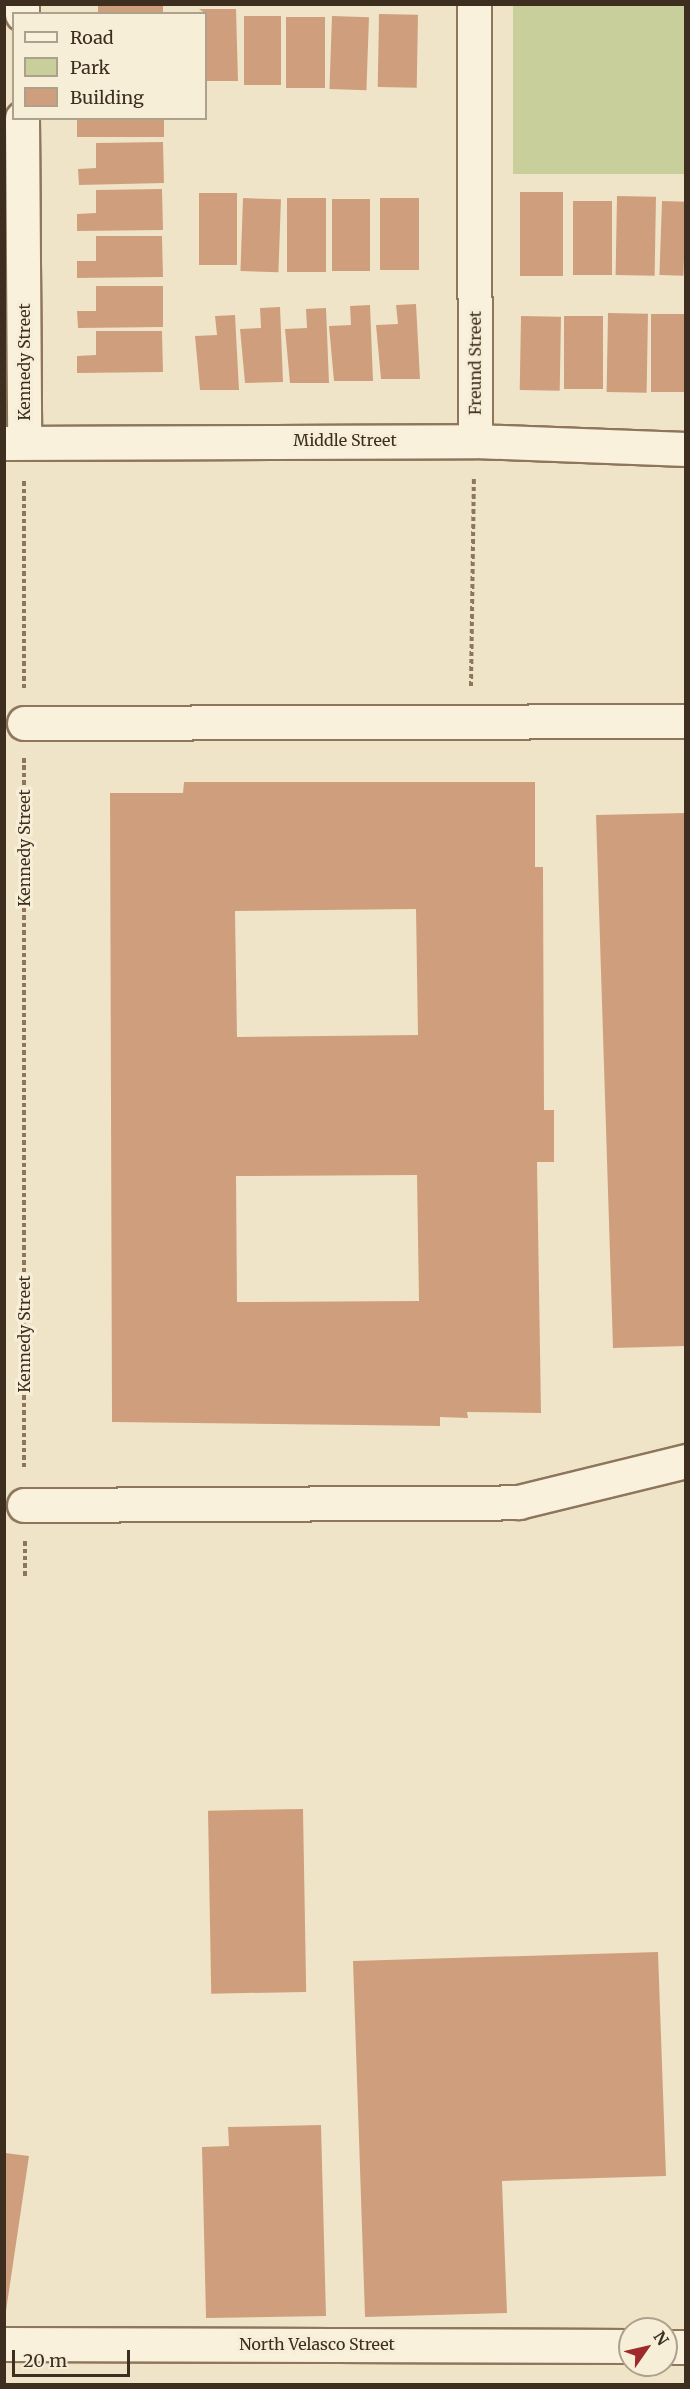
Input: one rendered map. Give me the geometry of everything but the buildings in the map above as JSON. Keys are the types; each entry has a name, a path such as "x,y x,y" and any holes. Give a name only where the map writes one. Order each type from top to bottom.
{"street":[{"name":"Freund Street","path":"474,4 475,441"},
{"name":"Kennedy Street","path":"14,443 22,120"},
{"name":"Middle Street","path":"14,443 475,441 686,449"},
{"path":"24,723 686,721"},
{"path":"24,1505 518,1502 686,1461"},
{"name":"North Velasco Street","path":"4,2344 618,2346"}],"path":[{"path":"471,722 475,441"},
{"name":"Kennedy Street","path":"14,443 24,723 25,1577"}],"green space":[{"path":"513,5 685,5 685,174 513,174"}]}
